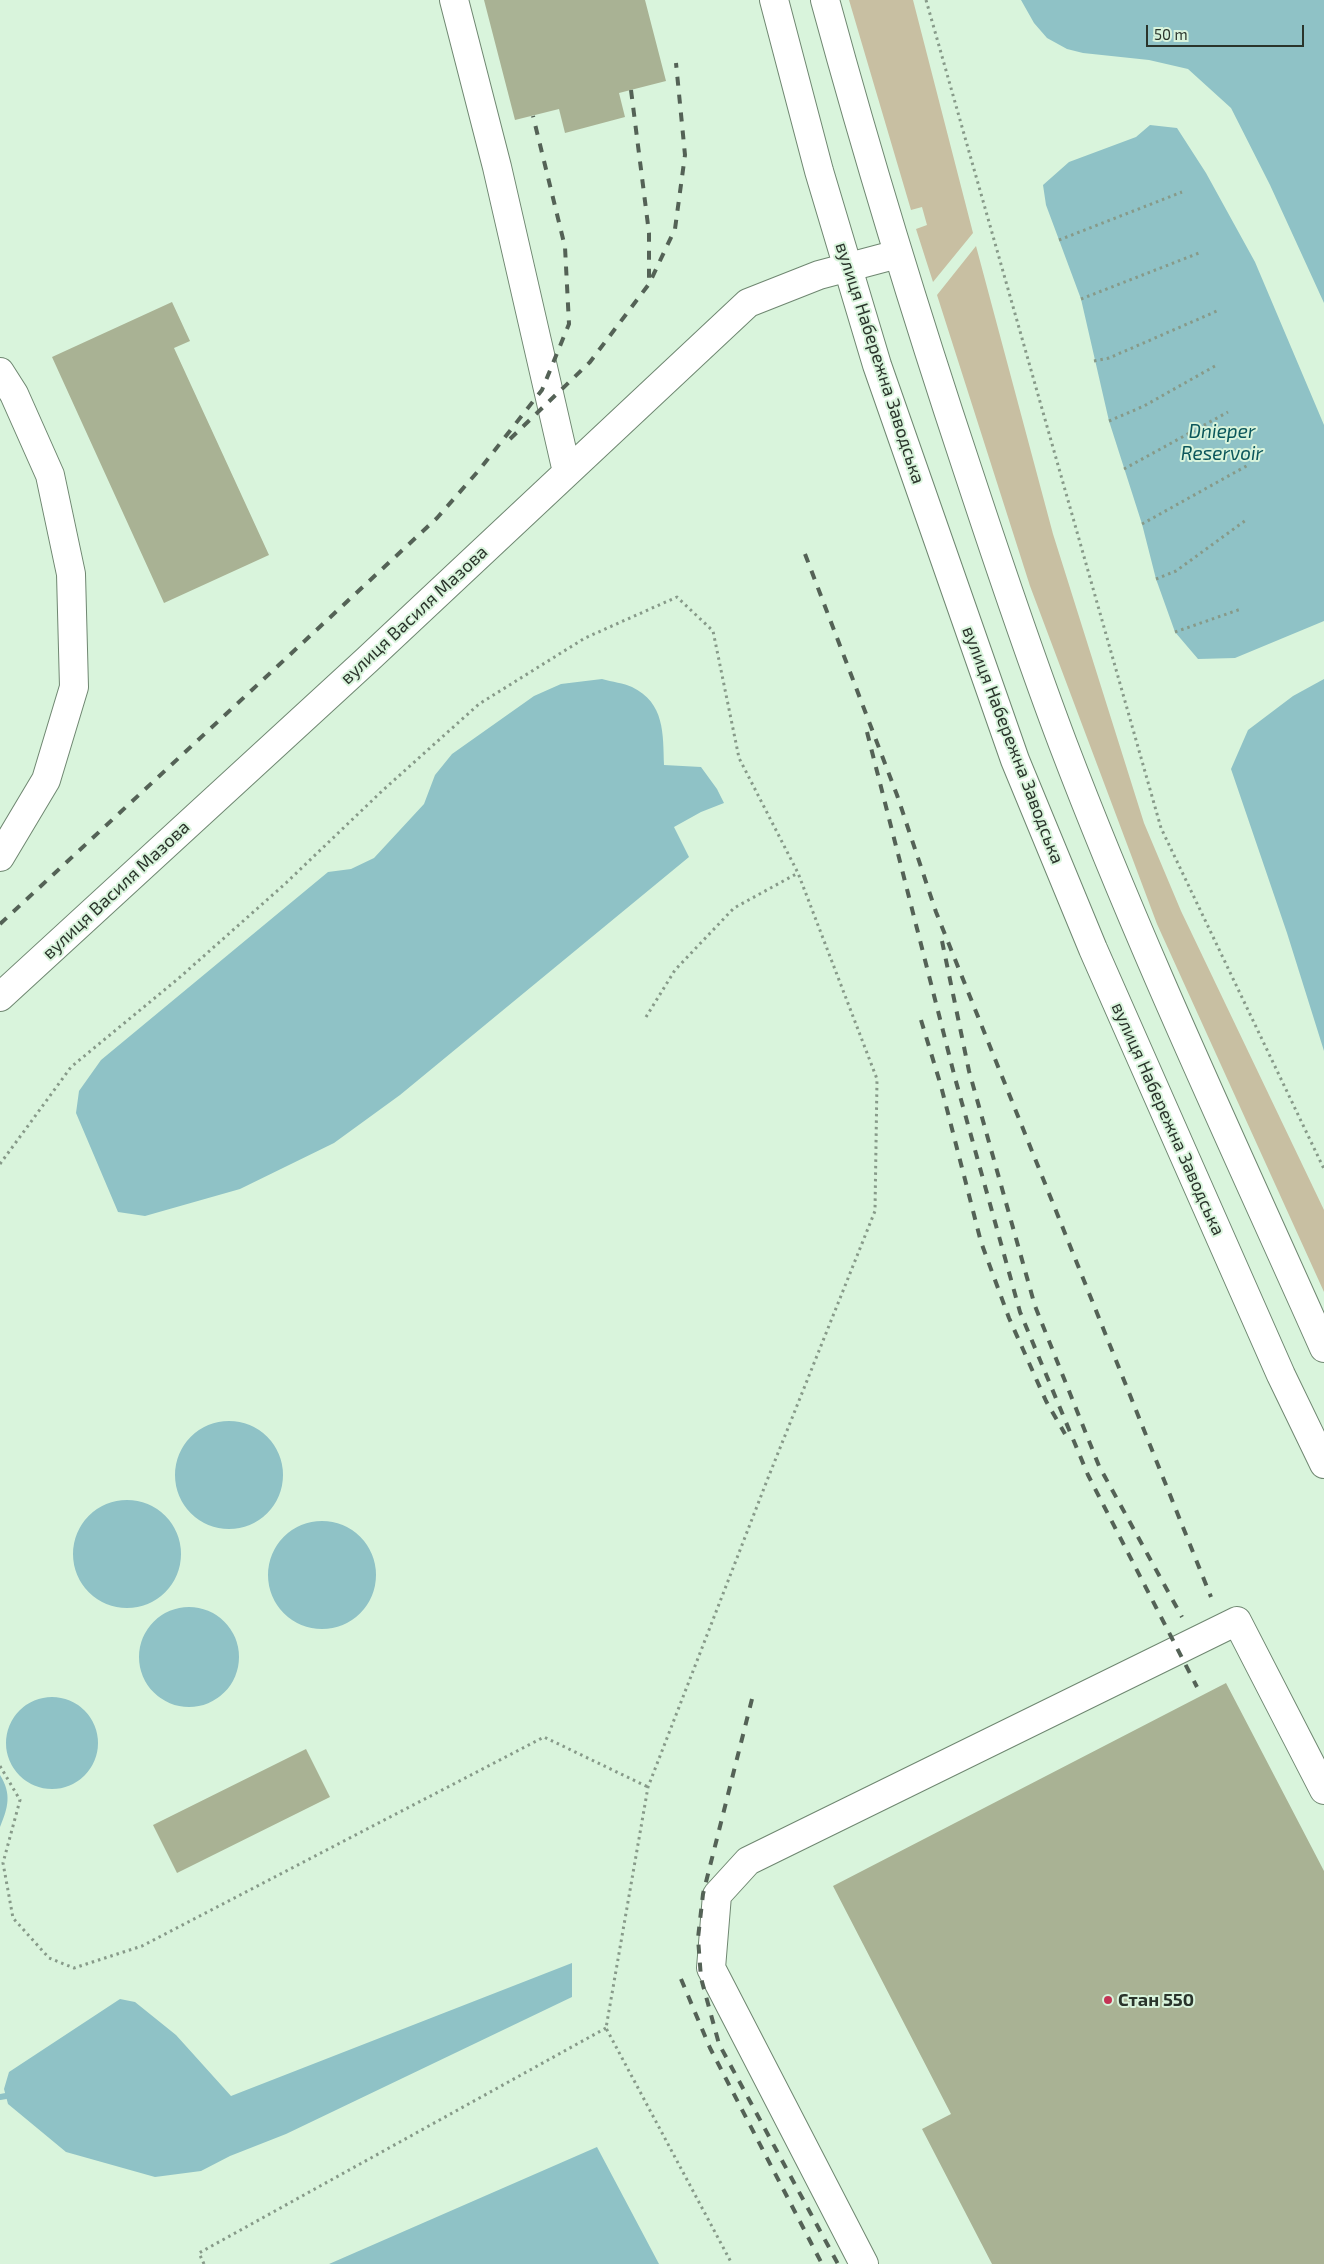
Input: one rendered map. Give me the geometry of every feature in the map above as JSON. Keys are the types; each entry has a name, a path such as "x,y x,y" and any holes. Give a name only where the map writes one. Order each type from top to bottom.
{"main road":[{"path":"454,0 497,166 567,472"},
{"name":"вулиця Набережна Заводська","path":"774,0 819,171 881,375 1015,760 1093,949 1282,1375 1324,1464"},
{"path":"825,0 864,143 898,254 996,556 1063,743 1138,931 1324,1348"},
{"name":"вулиця Василя Мазова","path":"0,997 367,660 748,303 818,275 898,254"},
{"path":"0,372 14,394 50,475 71,574 74,687 46,780 0,857"},
{"path":"864,2264 711,1968 717,1894 748,1861 1237,1621 1324,1790"}],"path":[{"path":"926,0 1161,828 1324,1169"},
{"path":"1059,240 1182,192"},
{"path":"1081,299 1199,253"},
{"path":"1094,361 1109,358 1217,311"},
{"path":"1109,421 1144,406 1215,366"},
{"path":"1124,469 1228,412"},
{"path":"1142,524 1250,464"},
{"path":"1156,579 1176,571 1246,520"},
{"path":"0,1164 71,1067 179,978 286,883 382,791 479,704 585,638 677,598 713,631 739,758 798,873 877,1079 875,1211 648,1786 606,2028 732,2264"},
{"path":"1175,632 1241,610"},
{"path":"646,1018 675,970 734,908 798,873"},
{"path":"0,1766 20,1800 3,1863 13,1918 49,1958 74,1968 142,1946 544,1738 648,1786"},
{"path":"204,2264 199,2253 606,2028"}],"shaded area":[{"path":"849,0 913,0 973,233 933,282 916,229 927,225 922,207 911,210"},
{"path":"976,246 1053,534 1144,823 1181,911 1324,1210 1324,1292 1157,924 1030,586 937,295"}],"water":[{"path":"1021,0 1324,0 1324,303 1270,185 1231,108 1188,69 1149,60 1083,53 1067,49 1047,38 1034,23"},
{"name":"Dnieper Reservoir","path":"1150,125 1177,128 1206,173 1255,262 1324,425 1324,621 1235,658 1198,659 1175,632 1156,579 1142,524 1109,421 1081,299 1046,205 1043,185 1069,162 1136,137"},
{"path":"602,679 632,687 651,702 660,720 664,765 701,767 717,789 724,803 701,812 674,827 689,857 400,1095 334,1143 240,1189 145,1216 118,1212 76,1113 79,1091 101,1060 328,872 351,869 374,858 424,804 435,775 452,754 534,696 561,684"},
{"path":"1324,679 1324,1051 1287,933 1231,769 1248,730 1293,696"},
{"path":"229,1421 250,1425 267,1437 279,1454 283,1475 279,1496 267,1513 250,1525 229,1529 208,1525 191,1513 179,1496 175,1475 179,1454 191,1437 208,1425"},
{"path":"127,1500 148,1504 165,1516 177,1533 181,1554 177,1575 165,1592 148,1604 127,1608 106,1604 89,1592 77,1575 73,1554 77,1533 89,1516 106,1504"},
{"path":"322,1521 343,1525 360,1537 372,1554 376,1575 372,1596 360,1613 343,1625 322,1629 301,1625 284,1613 272,1596 268,1575 272,1554 284,1537 301,1525"},
{"path":"189,1607 199,1608 217,1615 231,1629 238,1647 238,1667 231,1685 217,1699 199,1706 189,1707 179,1706 161,1699 147,1685 140,1667 139,1657 140,1647 147,1629 161,1615 179,1608"},
{"path":"43,1697 61,1697 78,1704 91,1717 98,1734 98,1752 91,1769 78,1782 61,1789 43,1789 26,1782 13,1769 6,1752 6,1734 13,1717 26,1704"},
{"path":"0,1775 6,1788 8,1801 0,1827"},
{"path":"572,1963 572,1997 286,2134 230,2156 201,2171 155,2177 66,2152 8,2104 4,2089 9,2072 120,1999 135,2002 176,2035 231,2096"},
{"path":"597,2147 659,2264 329,2264"}],"building":[{"path":"484,0 645,0 666,81 619,93 625,117 565,133 559,109 515,120"},
{"path":"172,302 190,341 174,348 269,555 164,603 52,357"},
{"name":"Стан 550","path":"1226,1683 1324,1871 1324,2264 992,2264 922,2129 951,2114 833,1886"},
{"path":"306,1749 330,1797 177,1873 153,1825"}],"waterway":[{"path":"0,2097 6,2096"}],"railway":[{"path":"510,439 590,362 649,284 675,229 685,155 676,63"},
{"path":"631,90 649,233 649,279"},
{"path":"0,924 437,518 480,469 542,390 569,324 565,247 533,116"},
{"path":"805,554 897,795 936,912 1211,1597"},
{"path":"867,732 955,1078 1020,1312 1088,1475 1197,1687"},
{"path":"942,941 969,1071 1035,1306 1099,1466 1182,1617"},
{"path":"921,1020 941,1086 981,1242 1009,1318 1046,1401 1065,1434"},
{"path":"752,1699 703,1894 698,1938 701,1978 719,2044 838,2264"},
{"path":"681,1979 710,2048 822,2264"}],"place":[{"name":"Стан 550","path":"1108,2000"}]}
